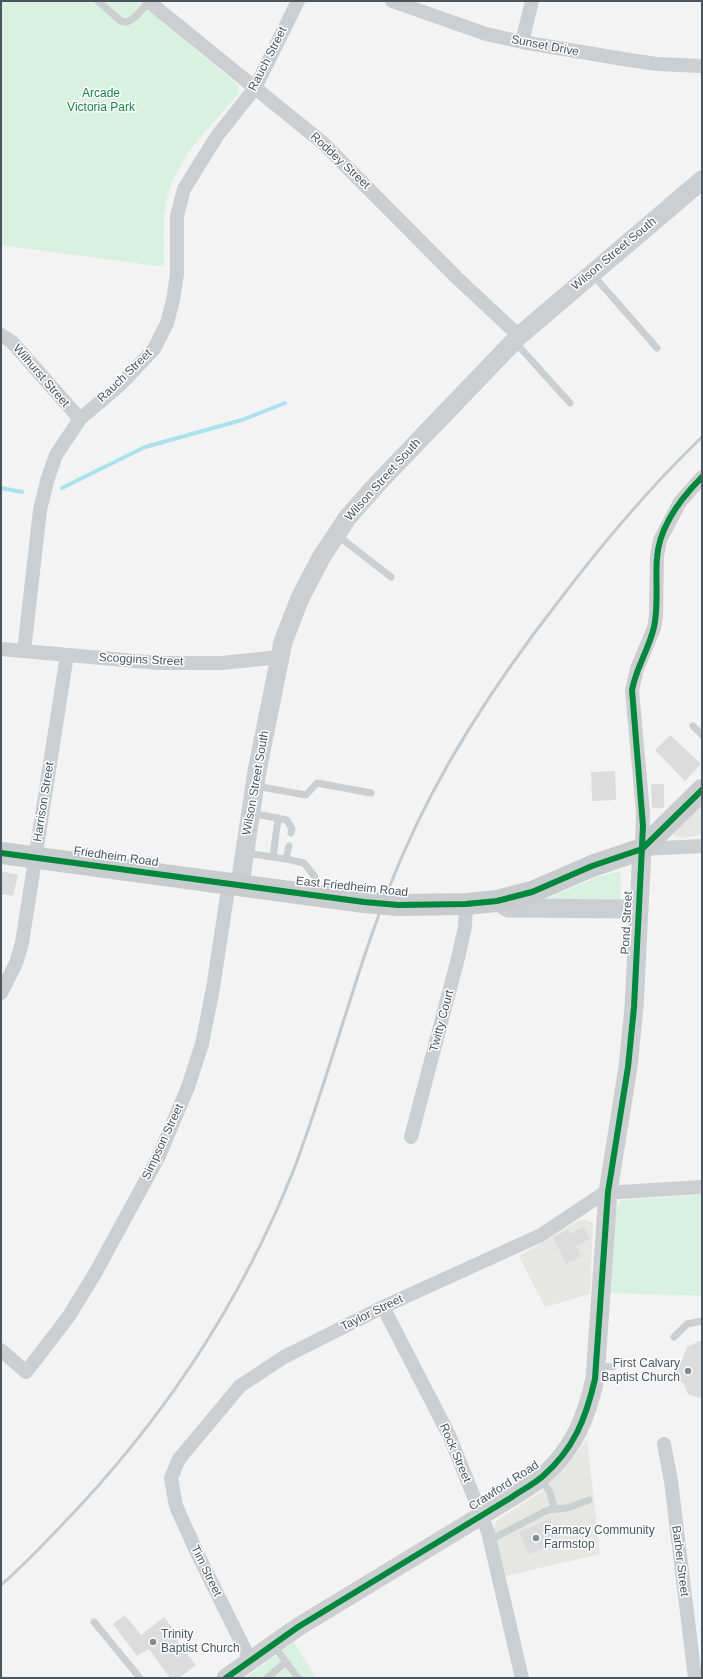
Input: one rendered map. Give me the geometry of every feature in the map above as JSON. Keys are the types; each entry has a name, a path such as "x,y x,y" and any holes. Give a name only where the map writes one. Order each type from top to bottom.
{"main road":[{"path":"497,901 532,892 592,866 642,849 702,790"},
{"name":"Friedheim Road","path":"1,853 234,884"},
{"name":"East Friedheim Road","path":"234,884 398,905 466,904 497,901"}],"street":[{"name":"Roddey Street","path":"148,1 323,143 470,290 516,339"},
{"name":"Rauch Street","path":"24,651 35,539 47,481 56,455 80,419 121,384 154,349 167,323 173,300 176,274 177,216 184,189 218,136 255,88 298,1"},
{"name":"Sunset Drive","path":"392,1 479,32 522,42 657,64 702,66"},
{"path":"522,42 532,1"},
{"name":"Wilson Street South","path":"234,884 245,852 254,786 283,642 300,598 322,556 348,517 379,482 516,339 591,273 702,180"},
{"name":"Wilhurst Street","path":"1,335 12,342 80,419"},
{"name":"Pond Street","path":"608,1192 628,1067 634,1007 642,849 643,813 632,690 637,669 654,628 656,616 657,556 660,540 680,502 702,477"},
{"name":"Scoggins Street","path":"1,649 158,663 222,663 280,657"},
{"name":"Harrison Street","path":"1,993 20,953 67,655"},
{"path":"642,849 702,846"},
{"name":"Simpson Street","path":"1,1350 26,1372 69,1316 97,1270 159,1156 185,1094 202,1044 234,884"},
{"name":"East Friedheim Road","path":"497,901 508,908 638,909"},
{"name":"Twitty Court","path":"411,1137 460,951 465,927 466,904"},
{"path":"608,1192 702,1187"},
{"name":"Taylor Street","path":"172,1478 179,1459 240,1386 284,1357 383,1307 541,1235 594,1198 608,1192"},
{"name":"Crawford Road","path":"226,1678 273,1644 539,1479 559,1459 583,1422 605,1367 608,1192"},
{"name":"Rock Street","path":"383,1307 448,1435 490,1540 522,1678"},
{"name":"Barber Street","path":"664,1444 671,1481 695,1678"},
{"name":"Tim Street","path":"172,1478 171,1484 176,1506 199,1557 250,1660"}],"lane":[{"path":"98,1 121,21 127,22 134,18 148,1"},
{"path":"591,273 657,348"},
{"path":"516,339 570,403"},
{"path":"337,534 391,577"},
{"path":"693,726 702,735"},
{"path":"254,786 306,795 317,784 371,793"},
{"path":"250,813 287,820 292,829 291,833"},
{"path":"273,857 278,818"},
{"path":"286,859 289,846"},
{"path":"245,852 304,863 314,877 315,895"},
{"path":"674,1337 687,1324 702,1321"},
{"path":"539,1479 549,1490 555,1509"},
{"path":"490,1540 548,1510 589,1500"},
{"path":"94,1622 140,1678"},
{"path":"273,1644 298,1678"},
{"path":"267,1678 286,1662"}],"shaded area":[{"path":"702,806 702,835 682,838 674,836 675,830"},
{"path":"582,1219 593,1223 590,1294 545,1307 519,1256"},
{"path":"587,1440 600,1554 506,1576 494,1529 496,1521 541,1492 562,1472"}],"green space":[{"name":"Arcade Victoria Park","path":"1,1 137,1 238,85 239,93 195,144 177,171 166,202 164,218 164,267 1,245"},
{"path":"620,871 620,903 546,899 595,878"},
{"path":"702,1195 702,1296 611,1293 615,1210 621,1200"},
{"path":"294,1642 316,1678 245,1678"}],"building":[{"path":"670,735 701,764 685,781 655,750"},
{"path":"615,771 616,800 592,801 591,772"},
{"path":"651,784 664,784 664,808 652,808"},
{"path":"1,871 18,875 13,896 1,894"},
{"path":"584,1227 590,1239 576,1246 581,1257 566,1264 553,1237 568,1230 570,1234"},
{"name":"First Calvary Baptist Church","path":"702,1340 702,1399 688,1394 683,1382 675,1382 674,1360 682,1360 687,1347"},
{"name":"Farmacy Community Farmstop","path":"550,1519 557,1535 543,1541 546,1547 529,1554 519,1532"},
{"name":"Trinity Baptist Church","path":"125,1615 141,1635 164,1617 174,1630 171,1632 196,1665 179,1678 170,1678 149,1649 137,1656 113,1624"}],"waterway":[{"path":"62,488 145,447 242,420 285,403"},
{"path":"1,488 22,492"}],"railway":[{"path":"1,1585 24,1564 97,1488 164,1404 195,1360 249,1267 273,1219 294,1169 322,1090 373,930 404,852 436,786 473,722 493,691 536,631 575,580 627,517 663,476 702,437"}],"cycle path":[{"path":"226,1678 298,1627 536,1482 554,1466 563,1455 571,1444 583,1420 595,1379 608,1192 628,1067 634,1007 643,826 632,690 636,674 654,627 656,610 657,558 662,535 672,514 686,494 702,477"},
{"path":"1,853 364,902 398,905 466,904 497,901 532,892 592,866 642,849 702,790"}],"place":[{"name":"First Calvary Baptist Church","path":"688,1371"},
{"name":"Farmacy Community Farmstop","path":"536,1538"},
{"name":"Trinity Baptist Church","path":"153,1642"}]}
